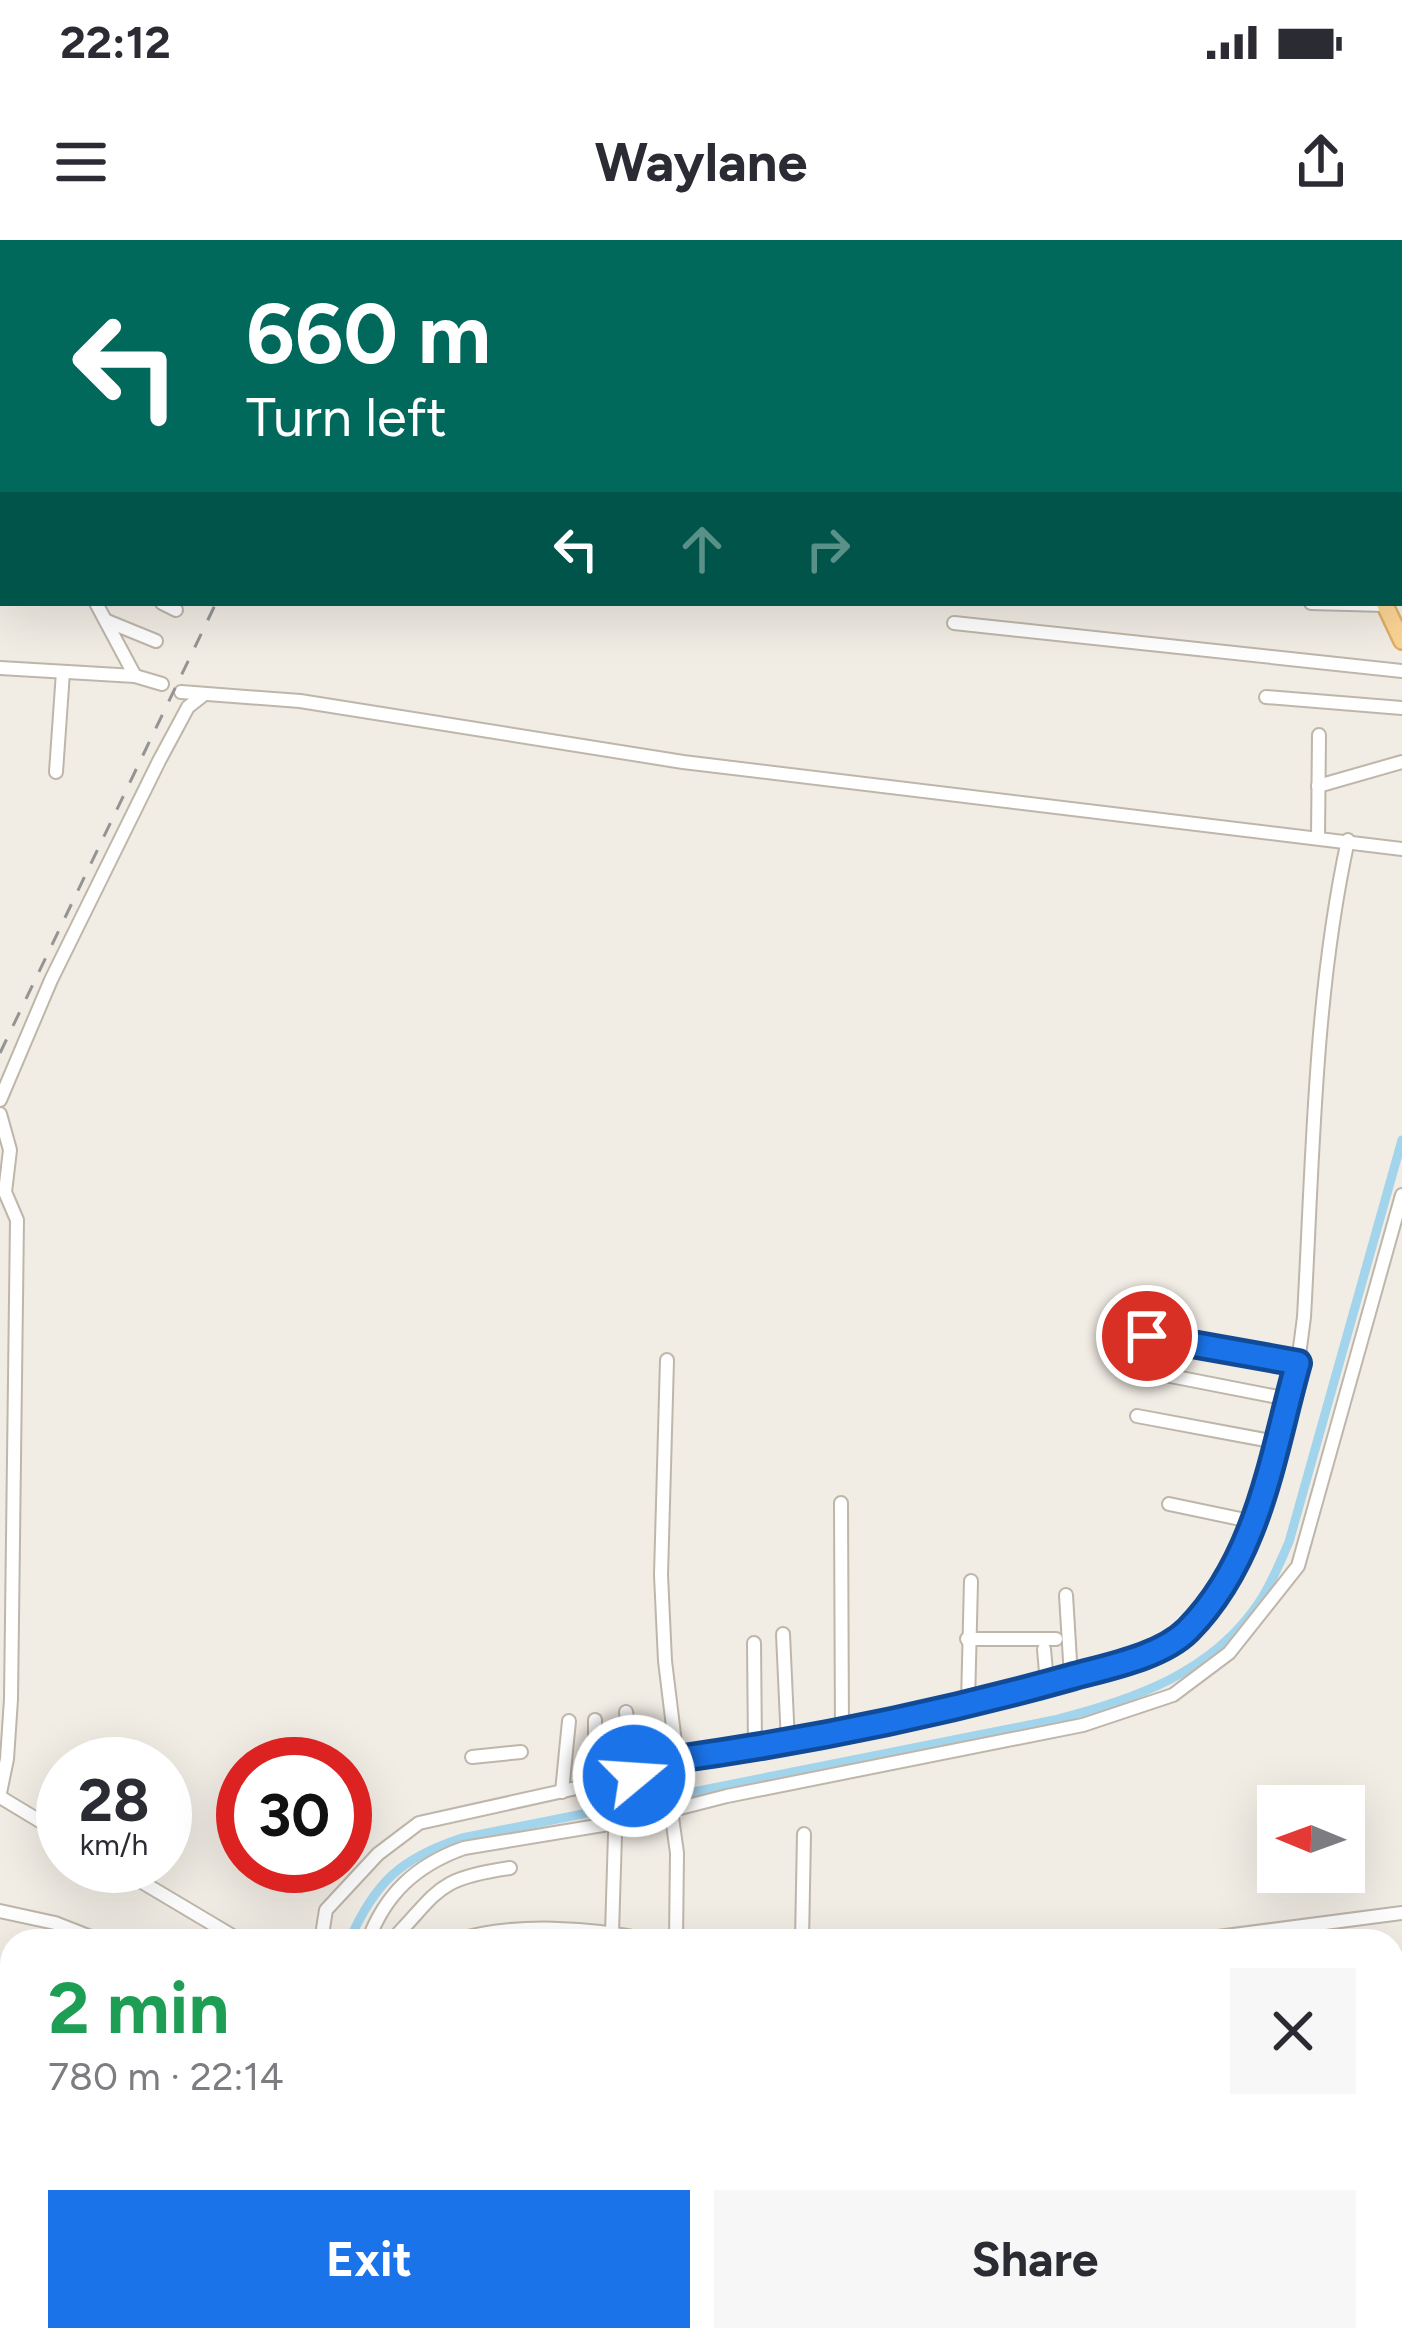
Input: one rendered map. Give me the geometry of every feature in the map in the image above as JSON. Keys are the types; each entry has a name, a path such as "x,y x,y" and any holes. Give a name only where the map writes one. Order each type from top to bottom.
{"main road":[{"path":"1389,606 1402,641"}],"street":[{"path":"98,606 135,676"},
{"path":"168,606 176,610"},
{"path":"106,620 156,641"},
{"path":"954,623 1402,671"},
{"path":"0,668 135,676 162,684"},
{"path":"56,772 63,672"},
{"path":"181,692 299,701 683,762 992,802 1402,848"},
{"path":"0,1100 51,980 158,761 188,707 204,695"},
{"path":"1266,697 1402,708"},
{"path":"1318,735 1318,837"},
{"path":"1318,786 1402,762"},
{"path":"323,1929 326,1910 378,1854 419,1823 634,1776 662,1769 677,1759 842,1734 968,1704 1071,1677 1174,1642 1212,1600 1255,1522 1298,1363 1322,1004 1331,917 1348,840"},
{"path":"0,1114 10,1150 5,1192 17,1218 10,1700 8,1757 0,1795 36,1818"},
{"path":"372,1929 388,1900 417,1870 438,1857 525,1835 633,1820 902,1759 1084,1726 1173,1696 1229,1653 1298,1566 1402,1195"},
{"path":"1147,1336 1298,1363"},
{"path":"667,1360 662,1575 665,1661 677,1759"},
{"path":"1145,1371 1288,1399"},
{"path":"1137,1416 1276,1442"},
{"path":"841,1502 842,1734"},
{"path":"1169,1504 1255,1522"},
{"path":"968,1704 971,1581"},
{"path":"1066,1595 1071,1677"},
{"path":"783,1634 788,1743"},
{"path":"968,1639 1050,1644 1047,1684"},
{"path":"754,1643 755,1748"},
{"path":"754,1702 786,1700"},
{"path":"626,1712 634,1776"},
{"path":"595,1720 595,1785"},
{"path":"562,1792 569,1721"},
{"path":"472,1757 521,1752"},
{"path":"671,1810 676,1929"},
{"path":"615,1834 618,1929"},
{"path":"802,1929 805,1834"},
{"path":"402,1929 439,1887 510,1868"},
{"path":"160,1893 221,1929"},
{"path":"0,1911 67,1929"},
{"path":"1279,1929 1402,1913"}],"waterway":[{"path":"355,1929 392,1875 422,1854 462,1838 1054,1720 1142,1693 1219,1647 1260,1601 1289,1542 1402,1140"}],"railway":[{"path":"0,1053 215,606"}],"route":[{"path":"634,1776 662,1769 677,1759 832,1736 1010,1694 1102,1669 1174,1642 1212,1600 1255,1522 1298,1363 1147,1336"}]}
